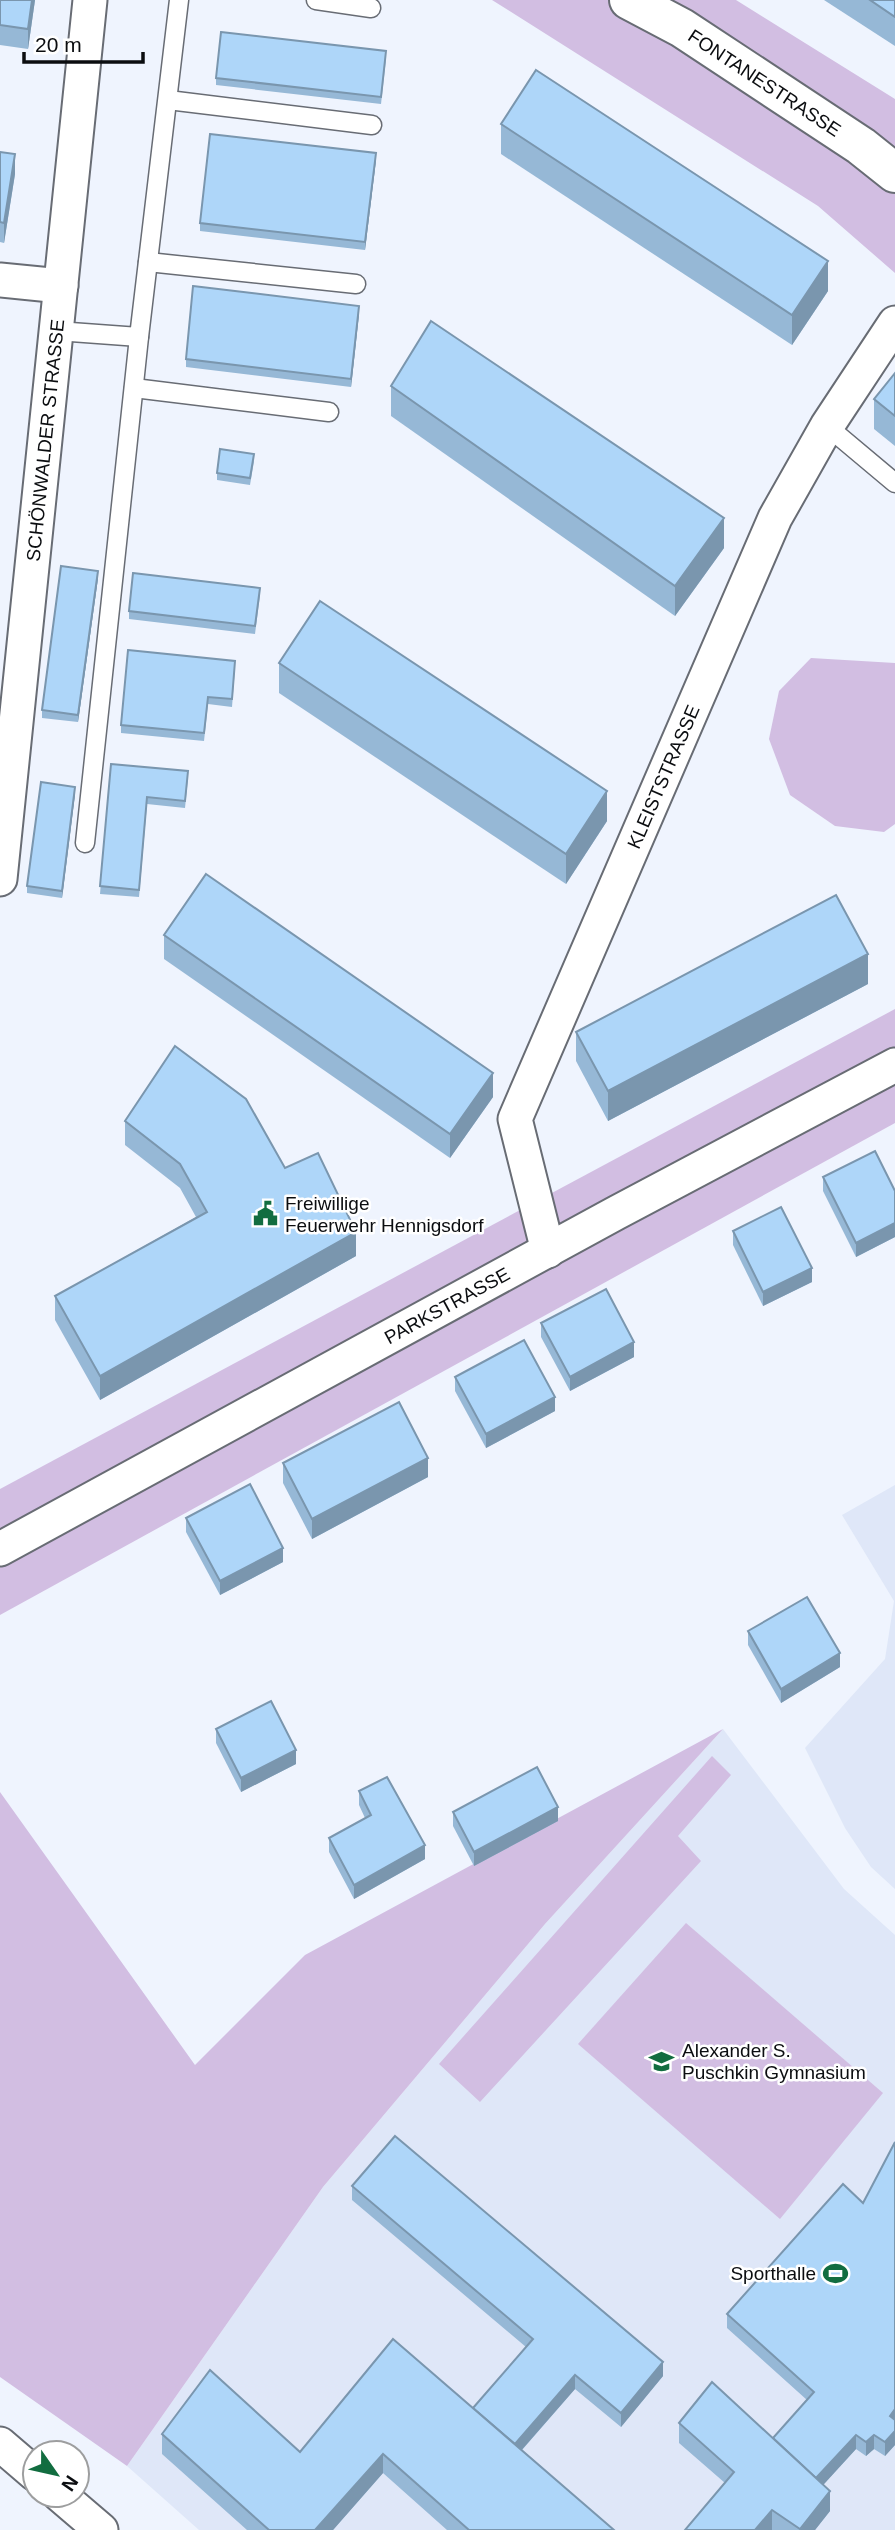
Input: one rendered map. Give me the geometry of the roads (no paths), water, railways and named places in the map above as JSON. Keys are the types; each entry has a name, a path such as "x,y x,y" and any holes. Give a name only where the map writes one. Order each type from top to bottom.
{"street":[{"name":"SCHÖNWALDER STRASSE","path":"0,879 90,0"},
{"name":"FONTANESTRASSE","path":"629,0 682,28 861,146 895,173"},
{"path":"0,280 61,286"},
{"name":"KLEISTSTRASSE","path":"548,1251 515,1119 775,518 827,426 895,323"},
{"name":"PARKSTRASSE","path":"0,1549 895,1065"},
{"path":"77,2509 102,2530"}],"lane":[{"path":"85,844 139,337 179,0"},
{"path":"316,0 371,8"},
{"path":"168,100 372,125"},
{"path":"148,262 356,284"},
{"path":"57,331 139,337"},
{"path":"134,388 329,412"},
{"path":"827,426 895,483"}],"place":[{"name":"Freiwillige Feuerwehr Hennigsdorf","path":"265,1214"},
{"name":"Alexander S. Puschkin Gymnasium","path":"662,2061"},
{"name":"Sporthalle","path":"836,2273"}]}
